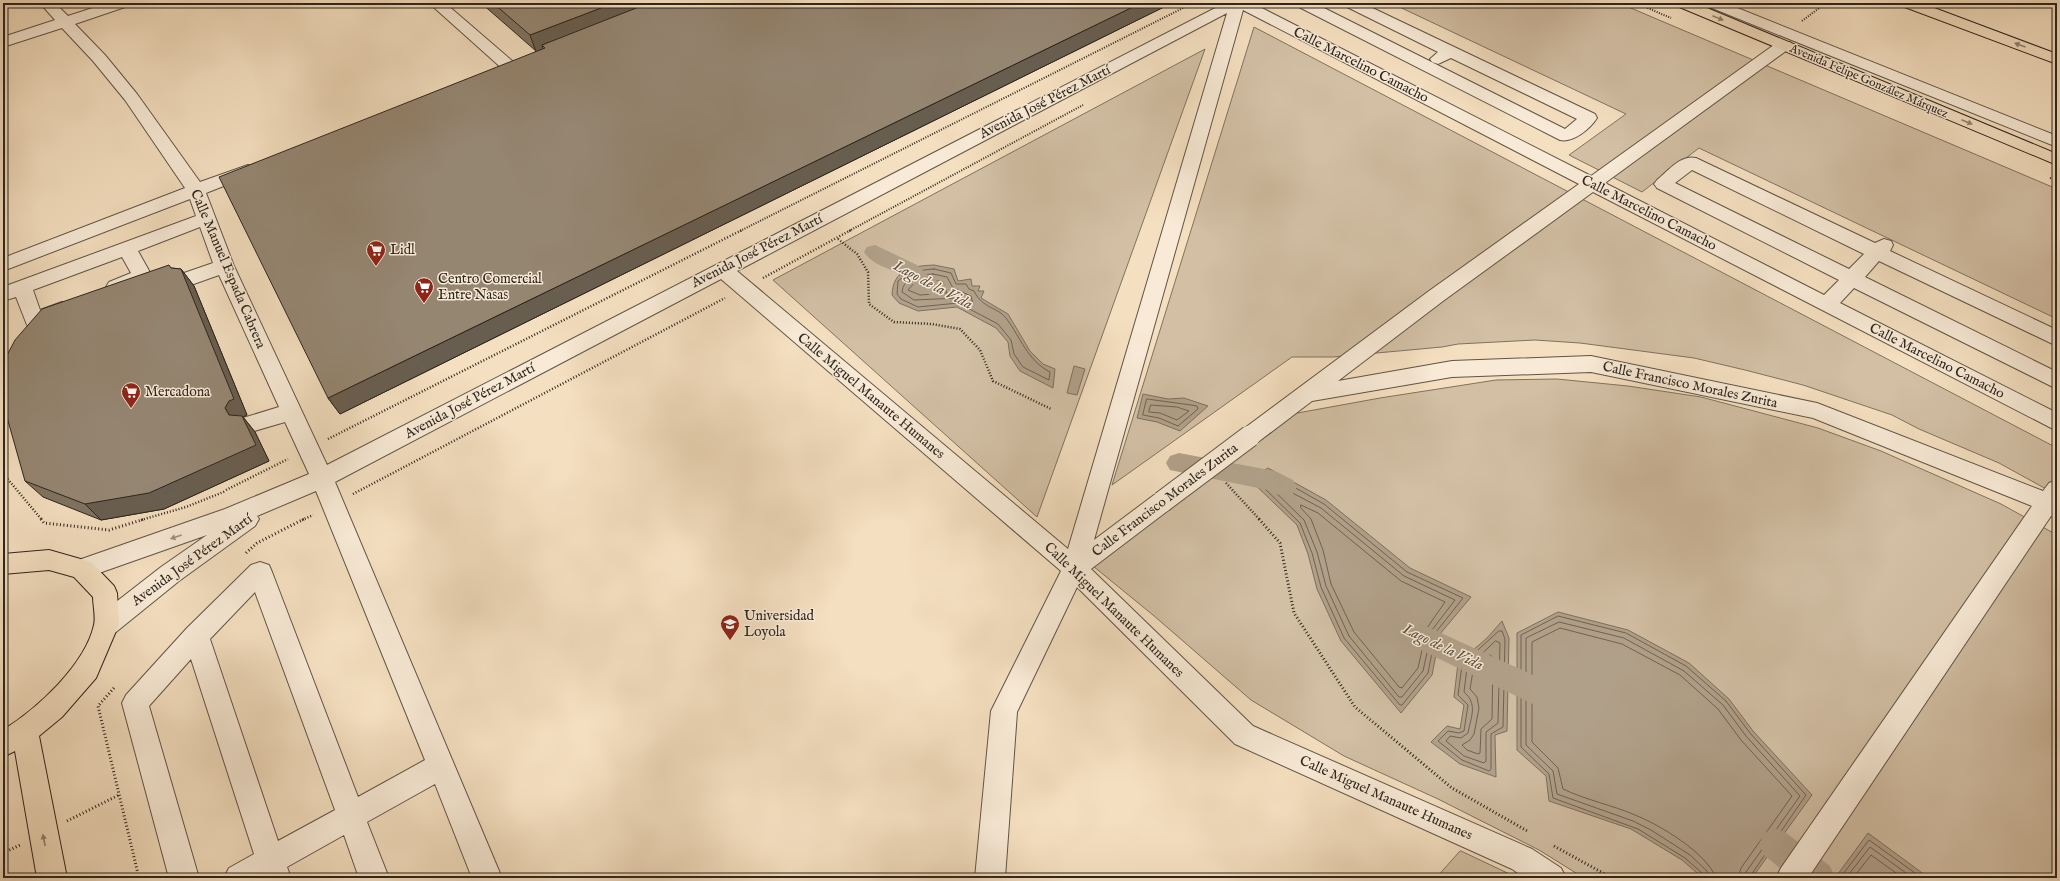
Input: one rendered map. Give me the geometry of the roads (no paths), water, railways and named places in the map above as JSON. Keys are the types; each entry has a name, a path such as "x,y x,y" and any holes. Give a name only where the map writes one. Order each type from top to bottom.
{"main road":[{"name":"Avenida Felipe González Márquez","path":"1682,3 2057,160"},
{"path":"1907,3 2057,59"},
{"path":"3,564 49,560 82,569 105,593 107,624 87,670 53,708 14,737 52,878"}],"street":[{"name":"Calle Manuel Espada Cabrera","path":"47,3 66,22 131,97 196,190 205,219 224,266 333,504 487,878"},
{"path":"3,42 123,3"},
{"path":"436,3 512,69"},
{"path":"1074,568 1237,3"},
{"name":"Avenida José Pérez Martí","path":"82,569 213,524 278,498 322,478 1237,3"},
{"name":"Calle Marcelino Camacho","path":"1242,3 2057,423"},
{"path":"1307,3 1304,4 1566,136 1589,118 1456,48 1350,3"},
{"path":"1712,3 2057,142"},
{"name":"Calle Francisco Morales Zurita","path":"990,878 1004,711 1074,568 1436,296 1784,46"},
{"path":"1398,84 1456,48"},
{"path":"2057,339 1880,249 1690,162 1663,184 2057,381"},
{"path":"3,265 262,164"},
{"path":"3,294 205,219"},
{"path":"99,294 142,276 127,247"},
{"path":"1826,304 1880,249"},
{"path":"191,278 224,266"},
{"name":"Calle Miguel Manaute Humanes","path":"722,269 1074,568 1244,735 1522,859 1551,878"},
{"path":"22,287 34,320 77,302"},
{"name":"Calle Francisco Morales Zurita","path":"1306,394 1452,369 1591,364 1817,411 2054,500"},
{"path":"251,424 290,412"},
{"name":"Avenida José Pérez Martí","path":"107,624 170,574 278,498"},
{"path":"1791,878 1917,692 2054,500"},
{"path":"184,878 135,703 196,636 260,572 374,878"},
{"path":"196,636 273,869"},
{"path":"239,878 273,869 351,816 441,766"}],"water":[{"path":"934,265 954,269 958,281 971,279 972,286 980,286 978,291 984,291 981,298 1008,314 1030,351 1043,364 1055,369 1053,388 1020,371 1010,356 1008,342 996,328 957,307 918,311 899,303 892,295 893,286 900,274 918,266"},
{"path":"1074,366 1085,369 1077,395 1067,393"},
{"path":"1143,394 1168,399 1184,398 1208,406 1180,431 1157,422 1137,418"},
{"path":"1268,468 1326,500 1410,568 1471,597 1440,634 1432,675 1401,713 1341,641 1317,589 1308,554 1297,525 1249,479"},
{"path":"1558,612 1628,630 1689,663 1729,699 1753,731 1812,795 1752,878 1703,878 1682,860 1631,829 1549,801 1546,776 1517,750 1517,633"},
{"path":"1502,621 1509,638 1507,731 1495,735 1496,777 1460,764 1431,742 1447,726 1460,729 1464,705 1454,697 1458,663 1487,638"},
{"path":"1868,833 1929,878 1835,878"}],"waterway":[{"name":"Lago de la Vida","path":"875,252 884,259 909,270 923,283 936,289"},
{"name":"Lago de la Vida","path":"1179,463 1275,481 1284,487"},
{"name":"Lago de la Vida","path":"1408,630 1547,696"},
{"name":"Lago de la Vida","path":"1775,844 1818,878"}],"place":[{"name":"Lidl","path":"376,267"},
{"name":"Centro Comercial Entre Nasas","path":"424,304"},
{"name":"Mercadona","path":"131,409"},
{"name":"Universidad Loyola","path":"730,641"}]}
